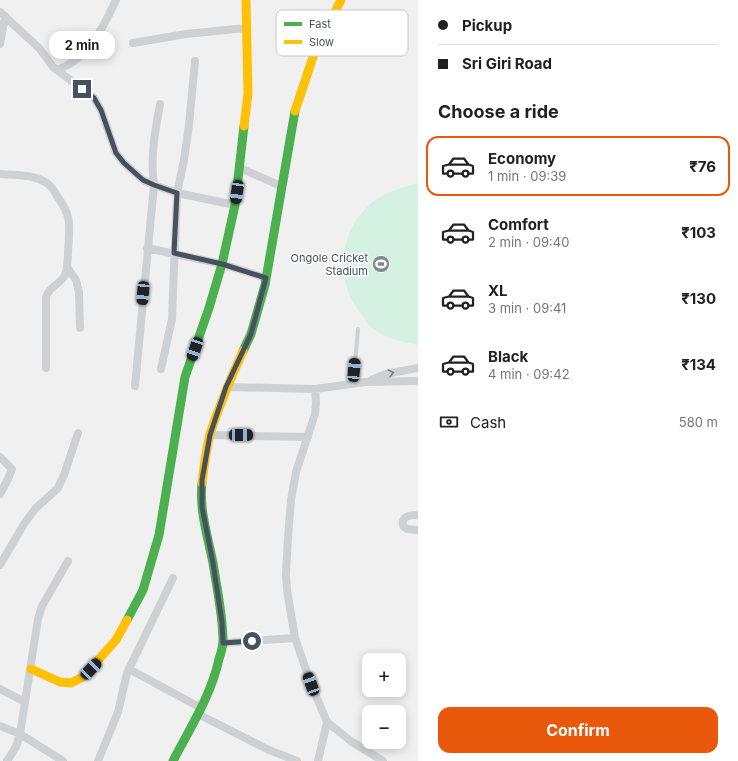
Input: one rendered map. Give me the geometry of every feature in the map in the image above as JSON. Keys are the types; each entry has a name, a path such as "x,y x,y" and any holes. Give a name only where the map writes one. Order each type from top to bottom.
{"street":[{"path":"57,70 65,67 84,54 101,30 116,0"},
{"path":"30,669 60,682 71,683 83,677 116,640 143,590 159,535 185,377 209,308 222,264 235,204 248,94 246,0"},
{"path":"336,10 341,0"},
{"path":"2,14 39,48 53,67 94,98 101,110 116,153 143,180 177,193 235,204"},
{"path":"0,44 2,14"},
{"path":"133,43 186,34 246,28"},
{"path":"173,761 199,711 216,672 223,643 222,622 213,563 202,507 201,493 205,460 210,435 226,387 251,334 266,278 293,115 313,56"},
{"path":"161,369 172,319 177,193 190,125 195,61"},
{"path":"135,386 154,185 152,175 153,151 160,104"},
{"path":"240,168 281,186"},
{"path":"0,174 24,176 38,179 48,184 55,192 68,215 70,229 67,267 64,277 47,292 46,297 46,368"},
{"path":"148,248 222,264 266,278"},
{"path":"67,267 76,280 79,292 80,328"},
{"path":"365,382 386,374 418,368"},
{"path":"226,387 315,389 365,382 418,381"},
{"path":"315,389 315,414 296,472 291,500 286,574 287,590 295,638 311,684 327,722 352,742 383,761"},
{"path":"0,564 24,524 35,509 58,488 78,433"},
{"path":"210,435 308,437"},
{"path":"0,457 12,469 0,494"},
{"path":"418,515 409,515 404,518 402,522 403,526 408,529 418,530"},
{"path":"7,761 16,747 20,734 35,633 40,612 68,561"},
{"path":"98,761 118,712 124,681 129,668 173,578"},
{"path":"223,643 295,638"},
{"path":"129,668 199,711 269,750 298,761"},
{"path":"0,689 25,702"},
{"path":"318,761 327,722"},
{"path":"0,726 20,734 63,761"}],"lane":[{"path":"353,384 358,329"}],"green space":[{"name":"Ongole Cricket Stadium","path":"418,184 418,345 387,337 369,325 353,301 347,288 344,273 346,244 358,217 378,198"}],"traffic: fast":[{"path":"243,351 251,334 265,285 295,111"},
{"path":"127,620 143,590 159,535 185,377 209,308 222,264 235,205 244,126"},
{"path":"173,761 211,686 223,643 220,602 203,513 201,493 202,483"}],"traffic: slow":[{"path":"244,126 248,94 246,0"},
{"path":"336,10 341,0"},
{"path":"295,111 313,56"},
{"path":"202,483 210,434 225,392 243,351"},
{"path":"31,669 60,682 71,683 83,677 116,640 127,620"}],"place":[{"name":"Ongole Cricket Stadium","path":"381,264"}],"route":[{"path":"82,89 94,98 101,110 116,153 124,163 143,180 177,193 174,253 222,264 266,278 251,334 226,387 210,435 201,493 202,507 213,563 222,622 223,643 252,641"}]}
